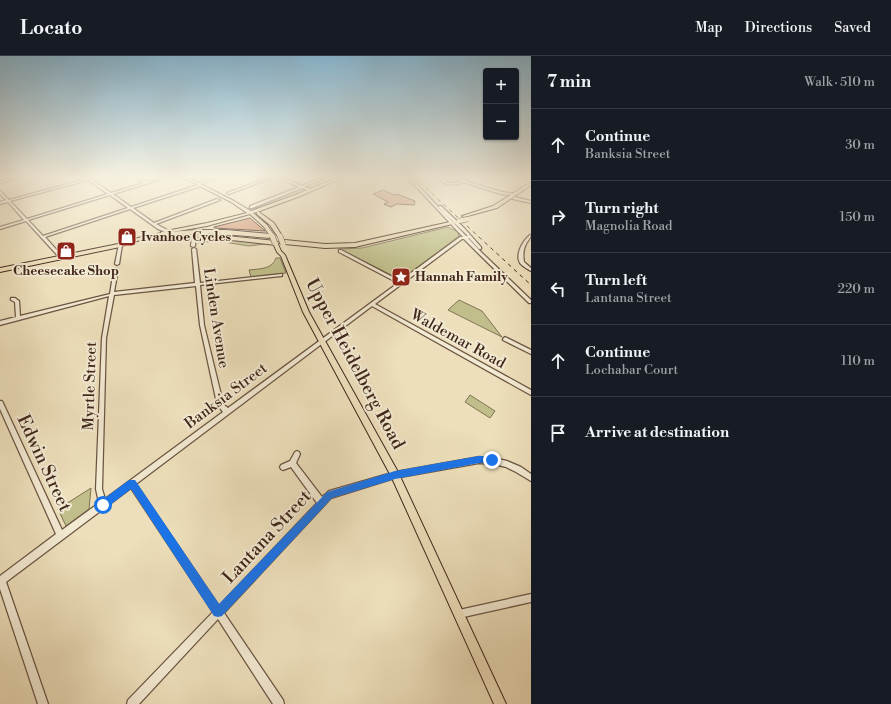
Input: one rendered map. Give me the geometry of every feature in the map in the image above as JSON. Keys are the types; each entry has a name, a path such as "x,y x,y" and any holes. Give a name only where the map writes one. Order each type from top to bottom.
{"highway":[{"path":"160,234 322,243 351,242 466,218 490,212 498,207"},
{"path":"120,245 129,245 160,234 208,234 241,235 319,246 350,246 444,225 453,220"},
{"path":"0,270 120,245 147,237 203,231 238,232 278,241"}],"main road":[{"path":"147,237 241,216 269,207"},
{"path":"264,217 266,213 273,207"},
{"path":"248,208 264,217 273,225 278,241"},
{"path":"248,208 255,212 278,241 285,253 283,255"},
{"path":"241,216 248,208"},
{"name":"Upper Heidelberg Road","path":"278,241 279,250 283,255 306,312 395,475 500,704"}],"street":[{"path":"14,207 61,257"},
{"path":"0,228 68,207"},
{"path":"152,224 198,207"},
{"path":"439,207 453,220 486,259 531,302"},
{"path":"42,237 130,208 152,224 160,234"},
{"path":"453,220 458,230"},
{"path":"444,225 458,230 468,237"},
{"name":"Linden Avenue","path":"192,236 202,325 222,406 227,412"},
{"path":"531,236 523,243 521,250 522,262 531,270"},
{"name":"Banksia Street","path":"1,581 462,238 468,237"},
{"path":"522,253 525,251 526,244 531,240"},
{"name":"Myrtle Street","path":"103,505 99,489 104,338 120,245"},
{"path":"340,251 401,283"},
{"path":"0,323 112,294 281,275"},
{"path":"13,299 17,301 18,318"},
{"name":"Waldemar Road","path":"373,305 531,393"},
{"path":"505,339 531,352"},
{"name":"Edwin Street","path":"0,404 61,536"},
{"path":"283,467 292,463 297,454"},
{"name":"Lantana Street","path":"132,704 321,502 330,495 395,475 479,460 506,462 517,467 531,478"},
{"path":"292,463 321,502"},
{"path":"132,483 279,704"},
{"path":"1,581 44,704"},
{"path":"459,614 531,598"}],"shaded area":[{"path":"448,227 458,232 459,236 401,280 340,249 362,248"},
{"path":"198,237 229,238 265,244 249,246 217,241 195,243 194,239"},
{"path":"276,258 280,258 286,273 251,277 249,270 261,269 269,266"},
{"path":"459,300 482,311 502,337 448,310"},
{"path":"470,395 495,411 490,418 465,402"},
{"path":"91,488 89,509 66,526 58,509"}],"building":[{"path":"250,218 265,231 214,228 214,227"}],"railway":[{"path":"447,207 531,285"}],"place":[{"name":"Ivanhoe Cycles","path":"127,237"},
{"name":"Cheesecake Shop","path":"66,251"},
{"name":"Hannah Family","path":"401,277"}],"route":[{"path":"103,505 132,483 218,612 321,502 330,495 395,475 479,460 492,460"}]}
